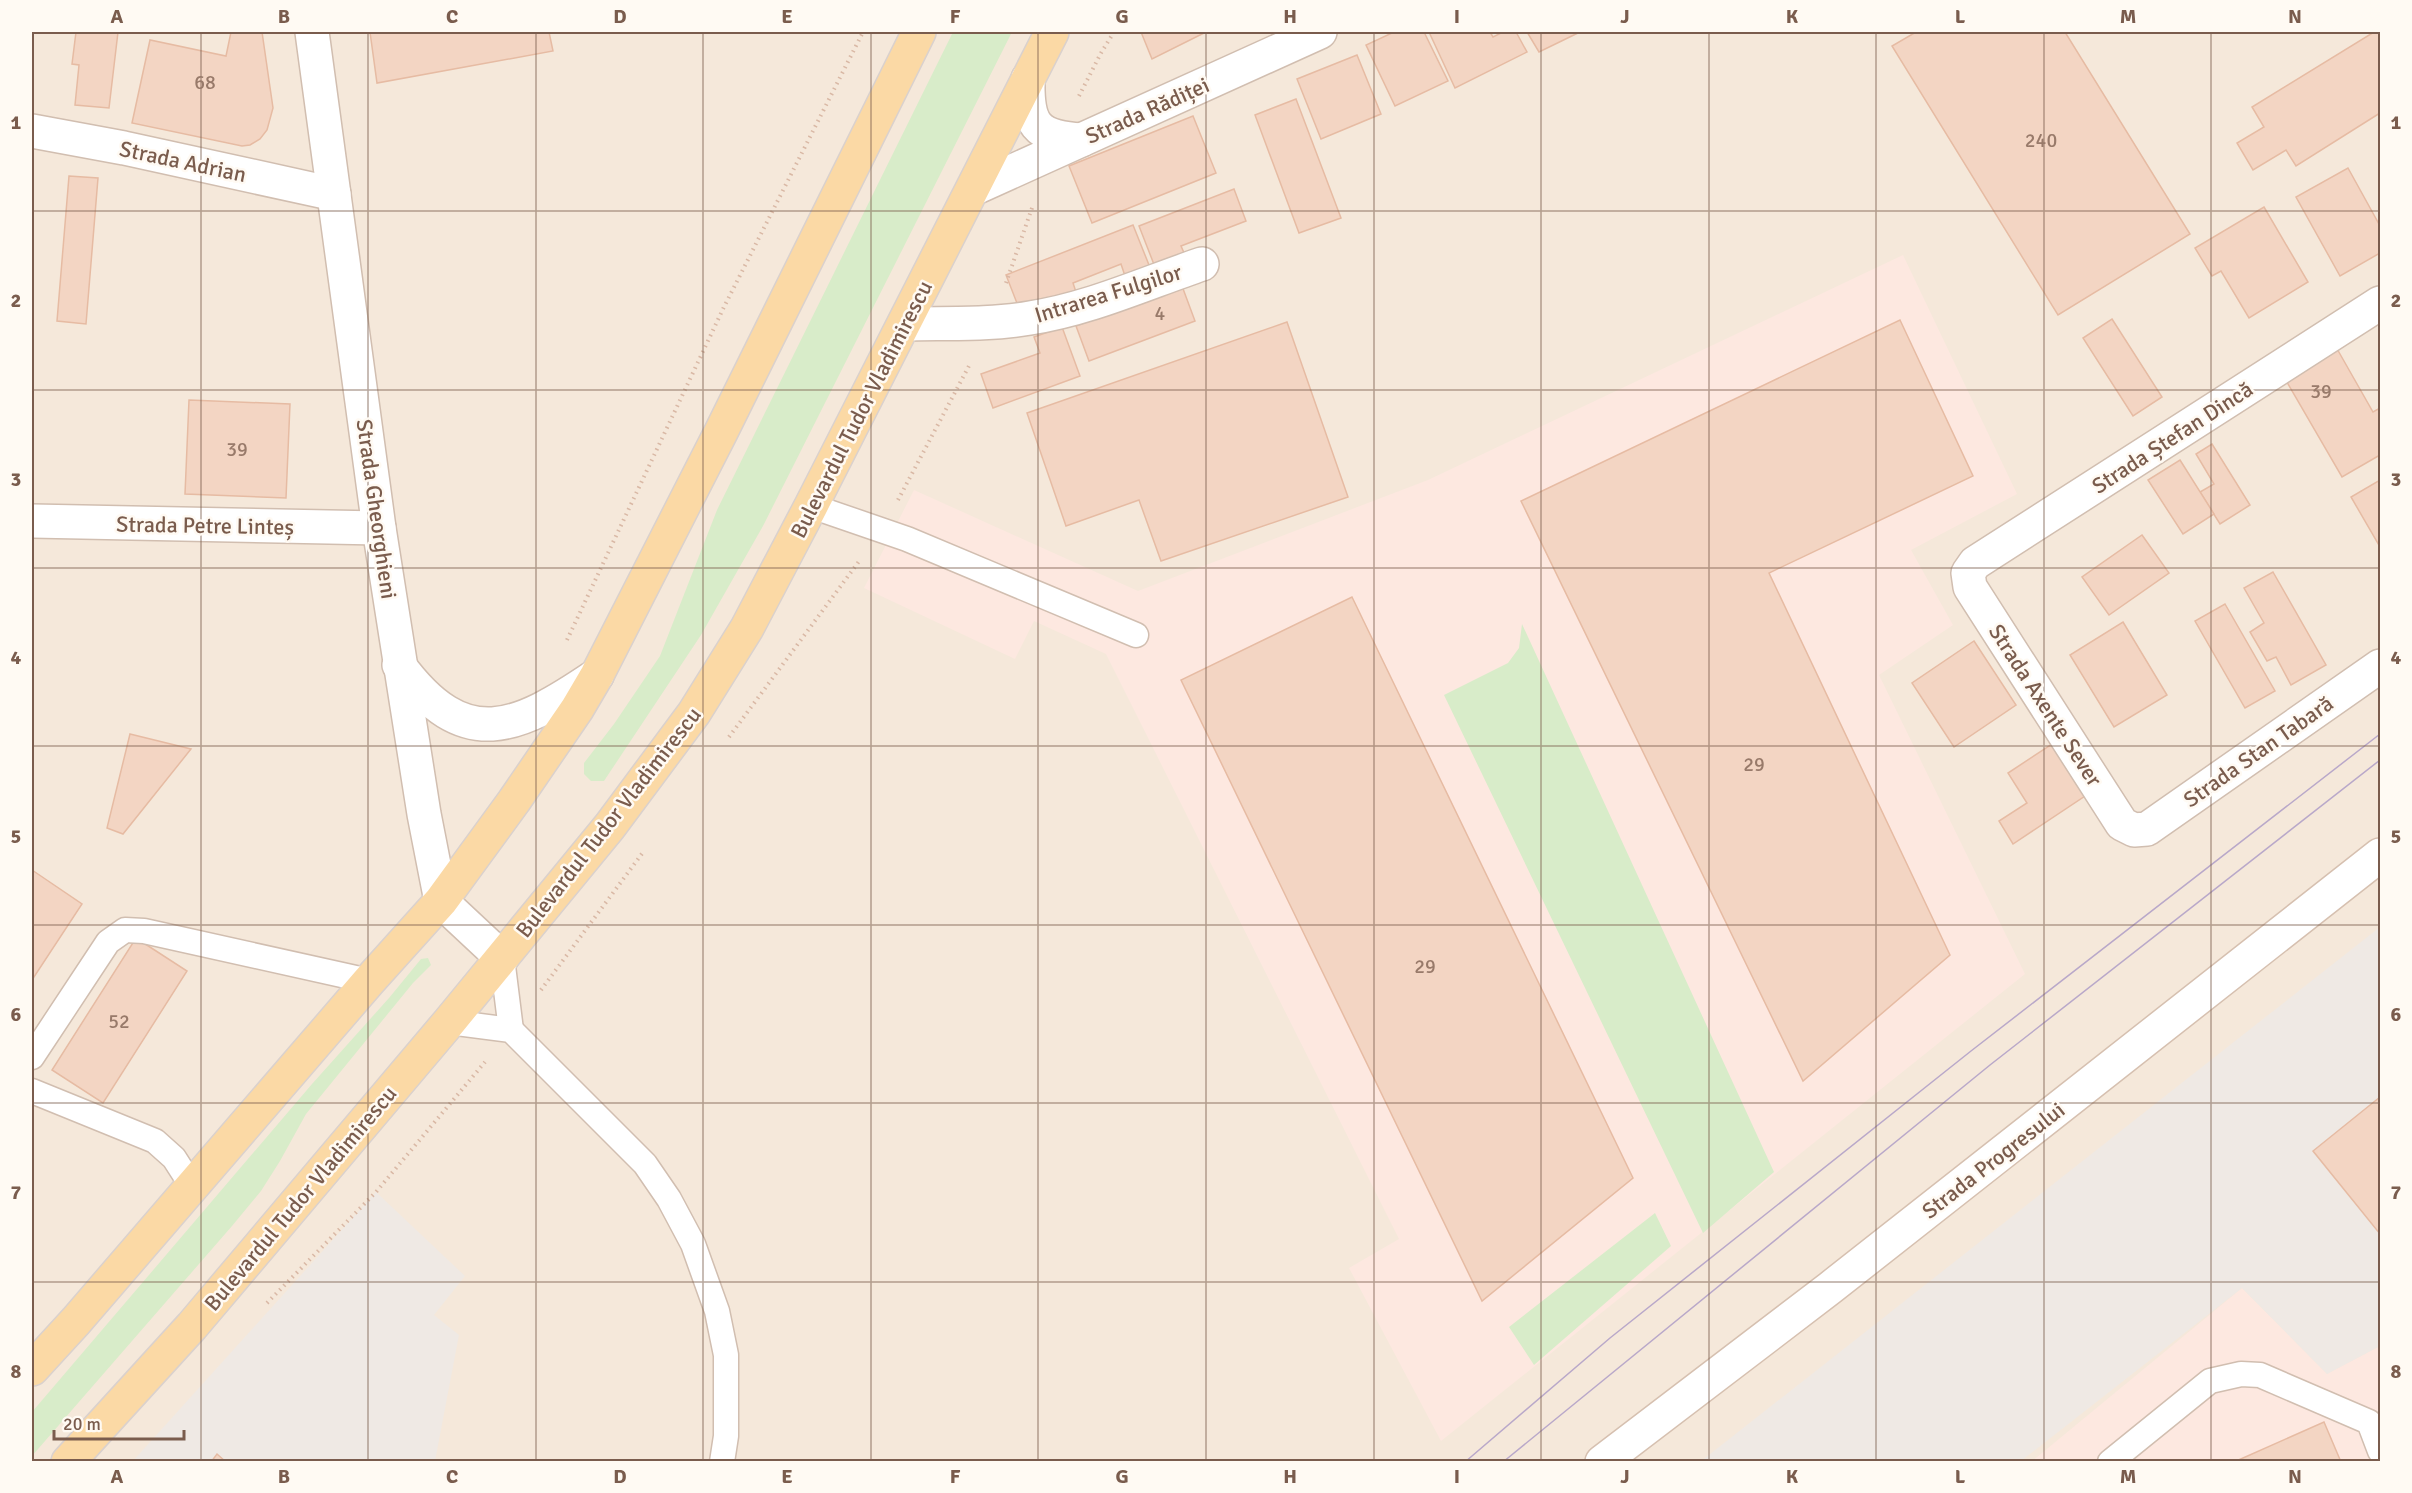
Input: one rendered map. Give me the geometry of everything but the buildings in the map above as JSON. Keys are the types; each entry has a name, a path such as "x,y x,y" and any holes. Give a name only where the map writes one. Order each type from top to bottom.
{"main road":[{"path":"32,1369 441,901 577,709 597,675 721,432 919,32"},
{"name":"Bulevardul Tudor Vladimirescu","path":"68,1461 192,1326 449,1022 610,826 694,713 747,628 812,506 906,324 1040,54"}],"street":[{"name":"Strada Gheorghieni","path":"312,32 399,665 441,901"},
{"path":"1071,32 1040,54 1027,103 1032,119 1042,131 1059,138 1081,140"},
{"name":"Strada Rădiței","path":"973,189 1320,32"},
{"name":"Strada Adrian","path":"32,130 334,194"},
{"name":"Intrarea Fulgilor","path":"906,324 992,322 1031,318 1072,309 1202,264"},
{"name":"Strada Ștefan Dincă","path":"1968,573 1975,563 2380,303"},
{"name":"Strada Petre Linteș","path":"32,521 379,528"},
{"name":"Strada Axente Sever","path":"1968,573 1970,587 2122,824 2134,830"},
{"path":"399,665 414,685 441,709 455,718 474,723 496,724 516,720 561,700 597,675"},
{"name":"Strada Stan Tabară","path":"2134,830 2146,829 2380,666"},
{"name":"Strada Progresului","path":"1602,1461 1830,1288 2380,855"},
{"path":"441,901 502,958"}],"lane":[{"path":"812,506 907,539 1136,635"},
{"path":"32,1057 108,942 125,930 167,935 369,981"},
{"path":"502,958 512,1030 645,1164 669,1199 693,1244 717,1311 726,1355 727,1413 722,1461"},
{"path":"449,1022 512,1030"},
{"path":"32,1091 155,1141 174,1158 192,1186"},
{"path":"2110,1461 2210,1381 2241,1374 2260,1375 2374,1419 2380,1451"}],"path":[{"path":"565,645 723,309 863,32"},
{"path":"258,1311 376,1192 512,1030"}],"shaded area":[{"path":"32,32 2380,32 2380,1461 32,1461"},
{"path":"1903,255 2017,494 1911,550 1953,625 1879,675 2025,974 1441,1441 1349,1268 1399,1239 1106,654 1034,621 1015,659 864,588 914,490 1138,591 1428,480"},
{"path":"2380,927 2380,1346 2327,1374 2242,1288 2021,1461 1700,1462"},
{"path":"376,1192 465,1276 434,1315 459,1335 435,1461 132,1462"},
{"path":"2242,1288 2327,1374 2380,1346 2380,1461 2031,1462"}],"green space":[{"path":"953,32 1012,32 763,526 701,635 604,781 591,781 584,774 584,763 614,724 660,656 717,510"},
{"path":"1522,624 1774,1172 1703,1233 1444,695 1508,663 1519,648"},
{"path":"428,958 431,965 413,983 306,1114 261,1191 32,1456 32,1412 421,959"},
{"path":"1655,1213 1671,1246 1534,1365 1509,1327"}],"tram line":[{"path":"1465,1462 1610,1338 1971,1051 2380,734"},
{"path":"1503,1462 1990,1065 2380,760"}]}
